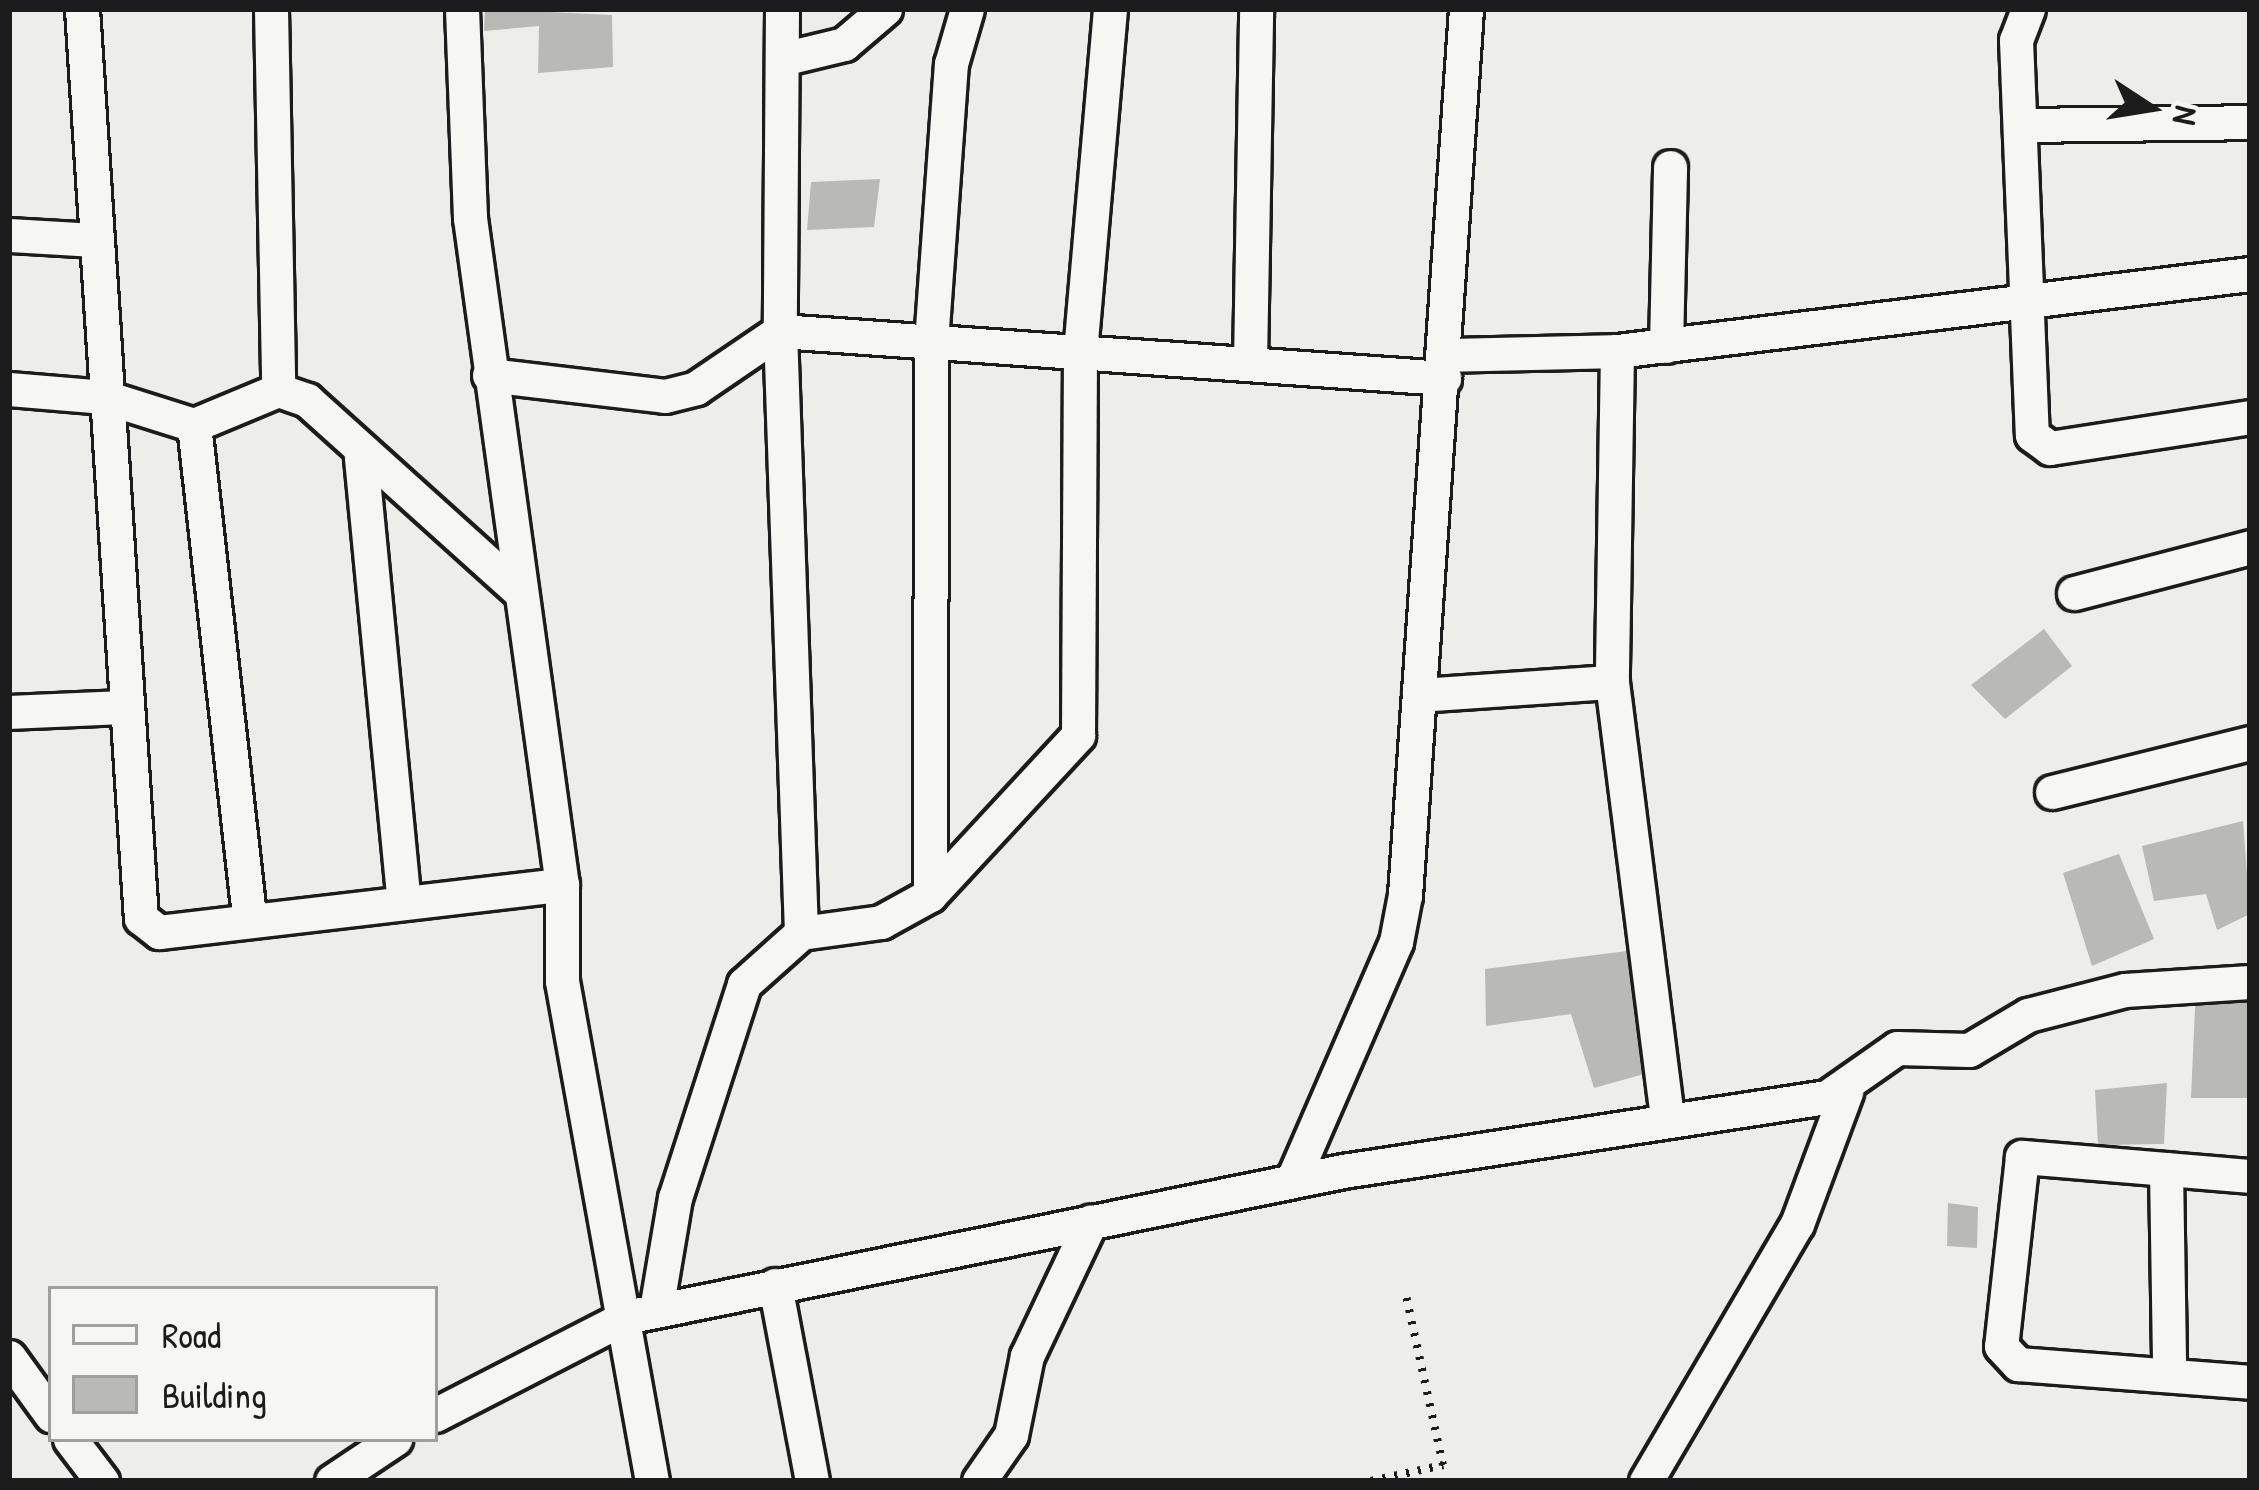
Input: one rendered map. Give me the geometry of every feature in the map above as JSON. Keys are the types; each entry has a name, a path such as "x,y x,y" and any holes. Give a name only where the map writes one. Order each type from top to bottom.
{"street":[{"path":"82,9 141,918 159,932 249,917 562,885"},
{"path":"271,9 278,390"},
{"path":"462,9 489,375 562,885 562,981 640,1314 652,1481"},
{"path":"782,9 780,331 801,933"},
{"path":"782,59 844,44 885,9"},
{"path":"930,896 931,342 951,64 968,9"},
{"path":"640,1314 744,984 801,933 881,922 930,896 1081,726 1080,352 1110,9"},
{"path":"1250,363 1256,9"},
{"path":"1292,1181 1396,942 1420,695 1466,9"},
{"path":"2029,9 2016,40 2037,443 2250,417"},
{"path":"2020,124 2250,122"},
{"path":"1666,346 1670,167"},
{"path":"9,235 96,240"},
{"path":"489,375 664,396 696,388 780,331 1250,363 1444,366 1666,346 2250,274"},
{"path":"1617,351 1612,682 1667,1120"},
{"path":"9,389 106,397 194,425 278,390 307,400 361,458 519,591"},
{"path":"194,425 249,917"},
{"path":"361,458 404,902"},
{"path":"2074,593 2250,547"},
{"path":"1420,695 1612,682"},
{"path":"9,712 124,707"},
{"path":"2052,792 2250,743"},
{"path":"438,1414 640,1314 1292,1181 1846,1092 1904,1046 1942,1055 2028,1015 2126,990 2250,982"},
{"path":"1646,1481 1797,1224 1846,1092"},
{"path":"2250,1176 2022,1157 2001,1346 2018,1364 2169,1370 2250,1382"},
{"path":"2166,1169 2169,1370"},
{"path":"979,1481 1011,1435 1027,1355 1091,1221"},
{"path":"775,1285 812,1481"},
{"path":"9,1357 48,1411"},
{"path":"72,1442 102,1481"},
{"path":"332,1481 363,1470 392,1442"}],"path":[{"path":"1371,1481 1443,1465 1405,1291"}],"building":[{"path":"485,9 612,15 613,67 538,73 539,26 484,31"},
{"path":"880,179 874,227 807,230 811,182"},
{"path":"2044,629 2072,666 2005,719 1971,685"},
{"path":"2243,821 2250,914 2217,930 2206,894 2154,901 2142,846"},
{"path":"2119,854 2154,939 2092,966 2063,873"},
{"path":"1635,950 1646,997 1633,1000 1651,1072 1594,1088 1571,1014 1486,1026 1485,969"},
{"path":"2196,986 2250,986 2250,1098 2191,1098"},
{"path":"2167,1083 2164,1144 2098,1145 2095,1090"},
{"path":"1948,1203 1978,1207 1977,1248 1947,1246"}]}
